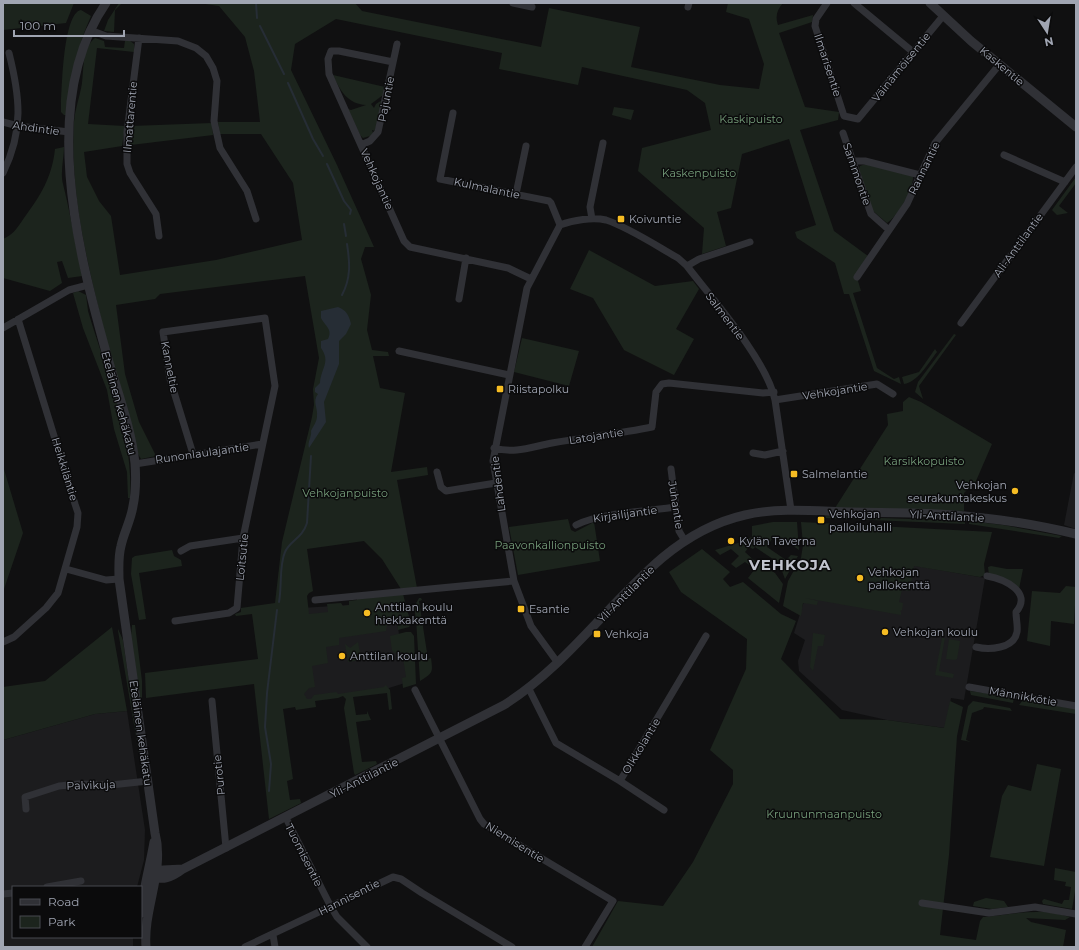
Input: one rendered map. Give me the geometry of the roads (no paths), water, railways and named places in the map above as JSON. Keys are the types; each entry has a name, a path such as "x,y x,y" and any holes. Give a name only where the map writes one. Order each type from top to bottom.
{"street":[{"name":"Eteläinen kehäkatu","path":"106,3 90,30 76,77 70,132 70,183 75,222 88,285 128,429 135,464 134,506 121,546 119,579 155,833 159,848 150,901 148,926 143,930 146,947"},
{"path":"513,3 532,7"},
{"name":"Ilmarisentie","path":"827,3 816,19 815,26 844,116 858,119"},
{"path":"854,3 913,52"},
{"name":"Kaskentie","path":"930,3 999,65 1076,127"},
{"name":"Väinämöisentie","path":"858,119 944,16"},
{"path":"90,30 106,36 139,38 187,44 196,48 206,56 218,81 214,113 217,138 225,158 247,191 256,219"},
{"name":"Ilmattarentie","path":"139,38 127,132 127,164 130,173 156,214 160,236"},
{"name":"Pajuntie","path":"361,145 370,141 378,132 397,44"},
{"name":"Vehkojantie","path":"393,62 339,51 332,52 328,59 329,74 407,245 508,268 531,279"},
{"path":"3,172 11,157 18,126 17,86 9,53"},
{"name":"Rannantie","path":"857,278 912,194 936,143 999,65"},
{"name":"Kulmalantie","path":"453,113 440,179 549,201 551,203 558,228"},
{"name":"Ahdintie","path":"3,122 18,126 70,132"},
{"name":"Sammontie","path":"843,133 871,214 889,230"},
{"path":"592,219 590,207 603,143"},
{"path":"516,194 526,146"},
{"path":"1004,155 1065,182"},
{"path":"853,161 864,161 920,175"},
{"name":"Ali-Anttilantie","path":"961,323 1076,167"},
{"name":"Salmentie","path":"558,228 567,222 592,219 606,220 678,258 687,266 734,326 752,353 774,392 791,510"},
{"name":"Lahdentie","path":"558,228 527,288 494,448 493,461 514,581 532,626 559,662"},
{"path":"687,266 699,259 750,242"},
{"path":"459,299 466,258"},
{"path":"3,328 69,290 88,285"},
{"name":"Runonlaulajantie","path":"135,464 262,444 275,386 265,318"},
{"name":"Kanneltie","path":"192,454 170,379 163,332 265,318"},
{"name":"Heikkiläntie","path":"3,642 14,638 54,599 58,593 77,527 78,513 18,319"},
{"path":"399,351 509,375"},
{"name":"Latojantie","path":"494,448 520,450 550,443 652,428 656,392 662,384 668,383 763,393 774,392"},
{"name":"Vehkojantie","path":"775,400 877,384 893,394"},
{"name":"Loitsutie","path":"175,621 234,611 236,608 243,538 262,444"},
{"path":"753,453 765,454 783,452"},
{"name":"Juhantie","path":"670,469 679,531 685,541"},
{"path":"437,472 441,487 446,491 496,483"},
{"name":"Kirjailijantie","path":"576,525 584,521 598,518 676,507"},
{"name":"Yli-Anttilantie","path":"154,875 169,878 183,869 286,818 504,705 529,689 559,662 652,567 685,541 708,528 734,518 759,512 791,510 982,517 1076,534"},
{"path":"181,551 190,546 243,538"},
{"path":"66,569 106,580 119,579"},
{"path":"976,647 991,649 1000,647 1014,640 1017,633 1016,612 1021,607 1021,601 1017,591 1009,582 1000,578 987,576"},
{"path":"315,600 514,581"},
{"name":"Olkkolantie","path":"529,689 556,743 620,781 706,636"},
{"name":"Männikkötie","path":"969,687 1076,706"},
{"name":"Niemisentie","path":"415,690 480,819 484,824 613,901 584,947"},
{"name":"Purotie","path":"212,702 226,848"},
{"name":"Palvikuja","path":"26,809 25,797 59,786 79,784 111,785 148,781"},
{"path":"620,781 664,810"},
{"name":"Tuomisentie","path":"286,818 337,917 367,947"},
{"name":"Eteläinen kehäkatu","path":"142,905 144,886 154,875"},
{"name":"Hannisentie","path":"245,947 393,877 401,879 512,947"},
{"path":"53,886 81,881"},
{"path":"922,903 989,913 1035,908 1076,914"},
{"path":"273,934 275,947"}],"waterway":[{"path":"256,3 257,18"},
{"path":"260,26 284,74"},
{"path":"288,83 313,139 323,156"},
{"path":"327,164 344,201 351,210 350,214"},
{"path":"344,224 346,236"},
{"path":"342,295 347,283 349,270 347,244"},
{"path":"279,602 283,557 287,548 302,533 307,523 311,456"},
{"path":"269,791 271,764 265,727 267,693 277,610"}],"place":[{"name":"Koivuntie","path":"621,219"},
{"name":"Riistapolku","path":"500,389"},
{"name":"Salmelantie","path":"794,474"},
{"name":"Vehkojan seurakuntakeskus","path":"1015,491"},
{"name":"Vehkojan palloiluhalli","path":"821,520"},
{"name":"Kylän Taverna","path":"731,541"},
{"name":"Vehkojan pallokenttä","path":"860,578"},
{"name":"Esantie","path":"521,609"},
{"name":"Anttilan koulu hiekkakenttä","path":"367,613"},
{"name":"Vehkojan koulu","path":"885,632"},
{"name":"Vehkoja","path":"597,634"},
{"name":"Anttilan koulu","path":"342,656"}],"district":[{"name":"VEHKOJA","path":"790,564"}],"park label":[{"name":"Kaskipuisto","path":"751,119"},
{"name":"Kaskenpuisto","path":"699,173"},
{"name":"Karsikkopuisto","path":"924,461"},
{"name":"Vehkojanpuisto","path":"345,493"},
{"name":"Paavonkallionpuisto","path":"550,545"},
{"name":"Kruununmaanpuisto","path":"824,814"}]}
